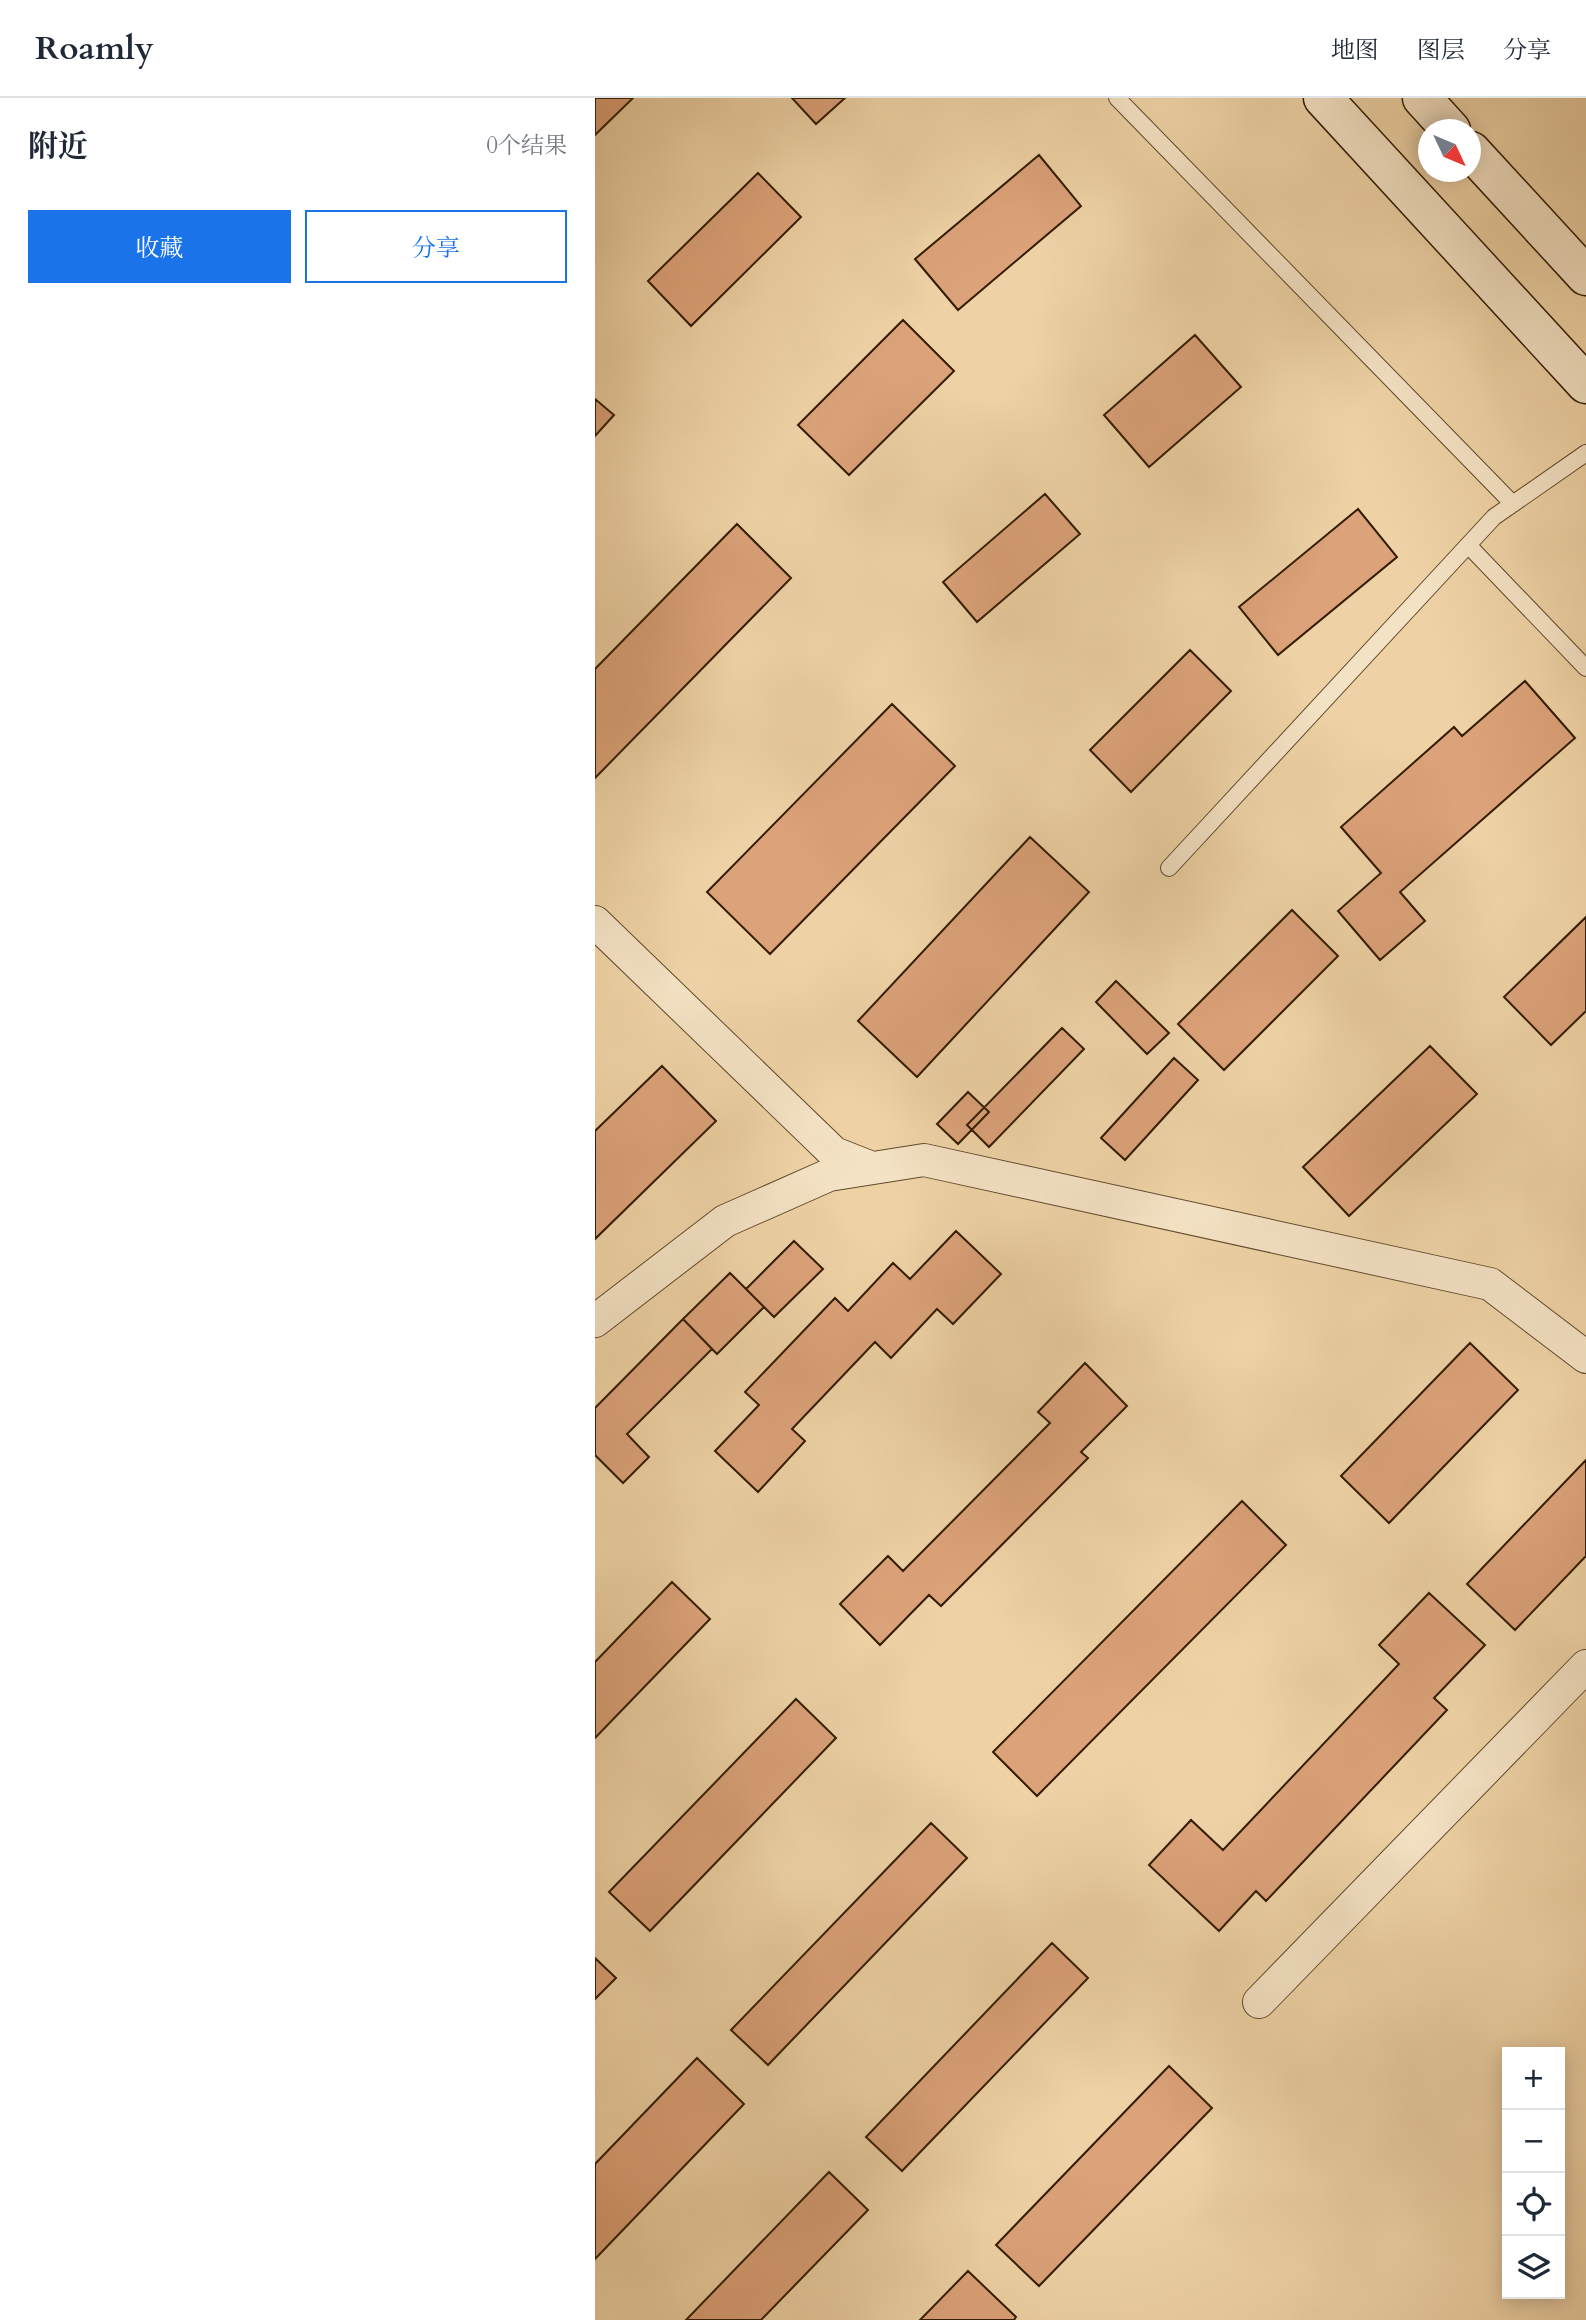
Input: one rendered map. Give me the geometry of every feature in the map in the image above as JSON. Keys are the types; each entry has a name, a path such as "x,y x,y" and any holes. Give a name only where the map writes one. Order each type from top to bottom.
{"main road":[{"path":"1323,98 1586,384"},
{"path":"1422,98 1441,119"},
{"path":"1481,162 1586,276"}],"street":[{"path":"595,922 834,1153 874,1168"},
{"path":"595,1321 725,1221 829,1175 924,1160 1490,1284 1586,1357"},
{"path":"1259,2002 1586,1666"}],"lane":[{"path":"1117,98 1513,504"},
{"path":"1169,868 1494,517 1586,453"},
{"path":"1468,545 1586,668"}],"building":[{"path":"595,98 633,98 595,135"},
{"path":"792,98 845,98 816,124"},
{"path":"1039,155 1081,206 958,310 915,259"},
{"path":"758,173 801,217 691,326 648,281"},
{"path":"903,320 954,371 849,475 798,425"},
{"path":"1195,335 1241,387 1149,467 1104,415"},
{"path":"595,399 614,415 595,436"},
{"path":"1045,494 1080,534 977,622 943,582"},
{"path":"1358,509 1397,557 1278,655 1239,607"},
{"path":"737,524 791,578 595,778 595,669"},
{"path":"1190,650 1231,691 1131,792 1090,750"},
{"path":"1525,681 1575,738 1400,892 1425,921 1380,960 1338,911 1381,873 1341,827 1454,727 1462,736"},
{"path":"892,704 955,766 770,954 707,892"},
{"path":"1030,837 1089,892 917,1077 858,1021"},
{"path":"1292,910 1338,956 1224,1070 1178,1024"},
{"path":"1586,917 1586,1011 1551,1045 1504,997"},
{"path":"1116,981 1169,1033 1147,1054 1096,1002"},
{"path":"1062,1028 1084,1049 989,1147 967,1125"},
{"path":"1430,1046 1477,1094 1349,1216 1303,1167"},
{"path":"1174,1058 1198,1080 1125,1160 1101,1138"},
{"path":"662,1066 716,1121 595,1239 595,1131"},
{"path":"968,1092 989,1112 958,1144 937,1124"},
{"path":"956,1231 1001,1274 953,1324 937,1309 891,1358 875,1342 792,1429 805,1441 758,1492 715,1451 759,1405 745,1392 835,1298 848,1311 893,1263 910,1279"},
{"path":"794,1241 823,1269 774,1317 746,1289"},
{"path":"730,1273 764,1307 717,1354 683,1319"},
{"path":"683,1319 712,1349 627,1434 649,1457 623,1483 595,1455 595,1408"},
{"path":"1470,1343 1518,1390 1389,1523 1341,1476"},
{"path":"1085,1363 1127,1406 1081,1452 1088,1458 941,1606 929,1595 880,1645 840,1604 888,1556 903,1571 1050,1423 1038,1412"},
{"path":"1586,1460 1586,1556 1515,1630 1467,1584"},
{"path":"1242,1501 1286,1545 1037,1796 993,1752"},
{"path":"672,1582 710,1619 595,1738 595,1662"},
{"path":"1429,1593 1485,1645 1434,1698 1447,1710 1266,1901 1256,1891 1219,1931 1149,1865 1191,1820 1223,1850 1399,1664 1379,1645"},
{"path":"796,1699 836,1738 650,1931 609,1892"},
{"path":"931,1823 967,1858 768,2065 731,2030"},
{"path":"1052,1943 1088,1978 902,2171 866,2137"},
{"path":"595,1958 616,1978 595,1999"},
{"path":"697,2058 744,2104 595,2259 595,2164"},
{"path":"1169,2066 1212,2108 1039,2286 996,2245"},
{"path":"829,2172 868,2210 761,2320 686,2320"},
{"path":"968,2271 1016,2317 1014,2320 920,2320"}]}
